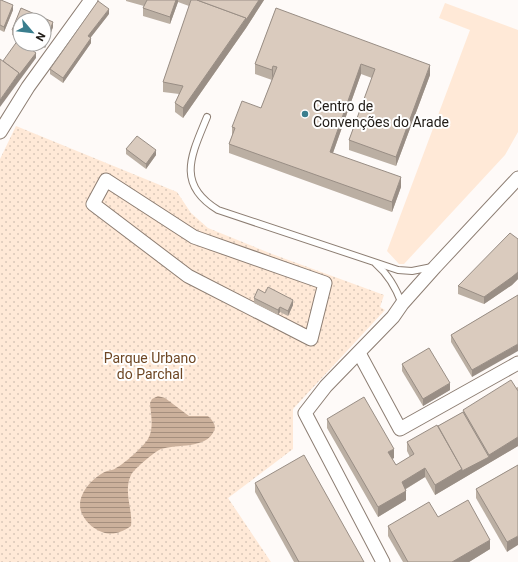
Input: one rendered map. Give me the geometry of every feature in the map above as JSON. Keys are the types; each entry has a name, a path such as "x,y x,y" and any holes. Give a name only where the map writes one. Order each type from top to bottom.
{"street":[{"path":"0,132 28,87 91,0"},
{"path":"384,562 305,413 326,386 393,317 402,304 435,267 518,178"},
{"path":"106,180 194,237 325,282 311,340 188,276 93,204 106,180"},
{"path":"359,353 400,429 518,363"}],"lane":[{"path":"207,116 190,160 191,176 196,191 204,202 218,210 398,270 412,271 435,267"},
{"path":"375,263 386,273 402,304"}],"green space":[{"path":"445,3 518,30 518,132 505,155 404,264 399,264 387,251 470,30 439,18"},
{"name":"Parque Urbano do Parchal","path":"16,126 177,192 191,213 208,228 272,254 384,295 380,307 385,310 293,409 293,449 228,498 271,562 0,562 0,159"}],"shaded area":[{"path":"158,396 165,398 189,416 208,416 215,429 210,437 205,441 190,445 161,449 140,465 133,472 129,481 128,494 131,513 131,526 115,533 109,534 101,532 89,524 84,518 80,508 82,495 90,483 96,478 107,471 120,466 134,455 146,442 150,435 152,426 150,403 152,399"}],"building":[{"path":"0,0 13,5 4,27 0,25"},
{"path":"147,0 176,0 170,17 143,8"},
{"path":"191,0 197,0 246,18 183,108 175,103 183,86 163,82"},
{"path":"197,0 259,0 246,20 246,18"},
{"path":"98,1 109,9 88,36 91,38 63,78 50,69"},
{"path":"21,8 30,12 19,12"},
{"name":"Centro de Convenções do Arade","path":"276,8 430,65 396,157 349,140 375,69 361,64 330,152 401,177 392,202 229,144 235,128 232,127 242,101 261,108 277,67 273,66 272,70 255,64"},
{"path":"12,48 12,52 36,53 19,75 19,73 3,61"},
{"path":"0,59 19,73 0,100"},
{"path":"137,136 156,150 146,164 126,149"},
{"path":"510,233 518,239 518,272 484,297 458,286"},
{"path":"268,287 293,300 288,311 280,307 278,310 254,298 258,289 265,293"},
{"path":"518,295 518,344 472,370 451,335"},
{"path":"429,348 450,383 423,399 402,364"},
{"path":"511,380 518,391 518,437 489,455 463,410"},
{"path":"364,397 394,449 388,452 396,465 414,454 407,442 437,425 462,469 435,485 425,468 402,482 406,491 378,507 327,419"},
{"path":"463,412 489,457 462,471 438,426"},
{"path":"304,455 364,562 299,562 255,483"},
{"path":"518,465 518,536 507,542 476,489"},
{"path":"468,500 490,540 452,562 408,562 388,526 429,502 438,517"}],"place":[{"name":"Centro de Convenções do Arade","path":"305,114"}]}
